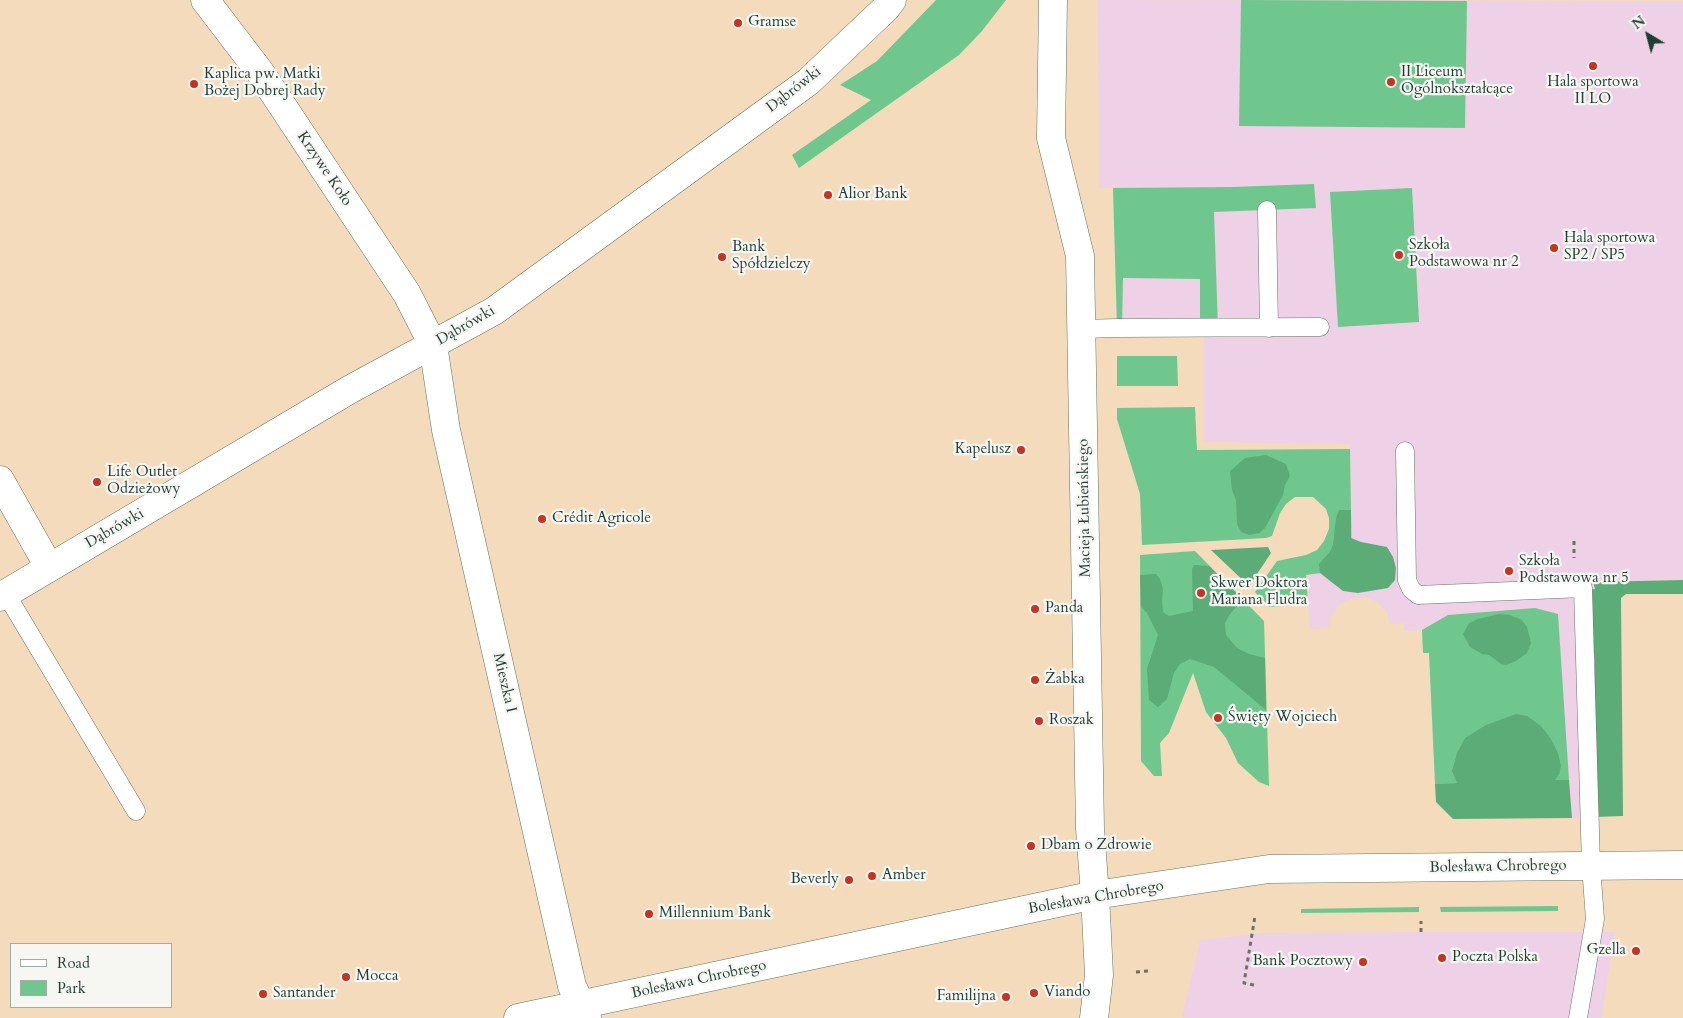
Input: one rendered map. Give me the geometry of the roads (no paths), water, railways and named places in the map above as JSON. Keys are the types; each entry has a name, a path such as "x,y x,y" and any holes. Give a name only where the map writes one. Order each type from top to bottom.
{"street":[{"name":"Krzywe Koło","path":"205,0 260,72 396,277 407,294 433,345"},
{"name":"Dąbrówki","path":"3,596 349,390 494,311 808,82 892,0"},
{"name":"Macieja Łubieńskiego","path":"1053,0 1051,138 1080,256 1090,829 1096,895 1099,975 1094,1018"},
{"name":"Mieszka I","path":"433,345 452,457 572,986 584,1012"},
{"path":"0,480 49,567"},
{"name":"Bolesława Chrobrego","path":"518,1018 584,1012 1096,895 1268,869 1683,865"}],"lane":[{"path":"1267,210 1269,328"},
{"path":"1081,329 1320,327"},
{"path":"1405,451 1408,580 1411,589 1418,596 1583,588 1591,866 1595,919 1578,1018"},
{"path":"3,596 136,811"}],"place":[{"name":"Gramse","path":"738,23"},
{"name":"Hala sportowa II LO","path":"1593,66"},
{"name":"II Liceum Ogólnokształcące","path":"1391,82"},
{"name":"Kaplica pw. Matki Bożej Dobrej Rady","path":"194,84"},
{"name":"Alior Bank","path":"828,195"},
{"name":"Hala sportowa SP2 / SP5","path":"1554,248"},
{"name":"Szkoła Podstawowa nr 2","path":"1399,255"},
{"name":"Bank Spółdzielczy","path":"722,257"},
{"name":"Kapelusz","path":"1021,450"},
{"name":"Life Outlet Odzieżowy","path":"97,482"},
{"name":"Crédit Agricole","path":"542,519"},
{"name":"Szkoła Podstawowa nr 5","path":"1509,571"},
{"name":"Skwer Doktora Mariana Fludra","path":"1201,593"},
{"name":"Panda","path":"1035,609"},
{"name":"Żabka","path":"1035,680"},
{"name":"Święty Wojciech","path":"1218,718"},
{"name":"Roszak","path":"1039,721"},
{"name":"Dbam o Zdrowie","path":"1031,846"},
{"name":"Amber","path":"872,876"},
{"name":"Beverly","path":"849,880"},
{"name":"Millennium Bank","path":"649,914"},
{"name":"Gzella","path":"1636,951"},
{"name":"Poczta Polska","path":"1442,958"},
{"name":"Bank Pocztowy","path":"1363,962"},
{"name":"Mocca","path":"346,977"},
{"name":"Viando","path":"1034,993"},
{"name":"Santander","path":"263,994"},
{"name":"Familijna","path":"1006,997"}]}
